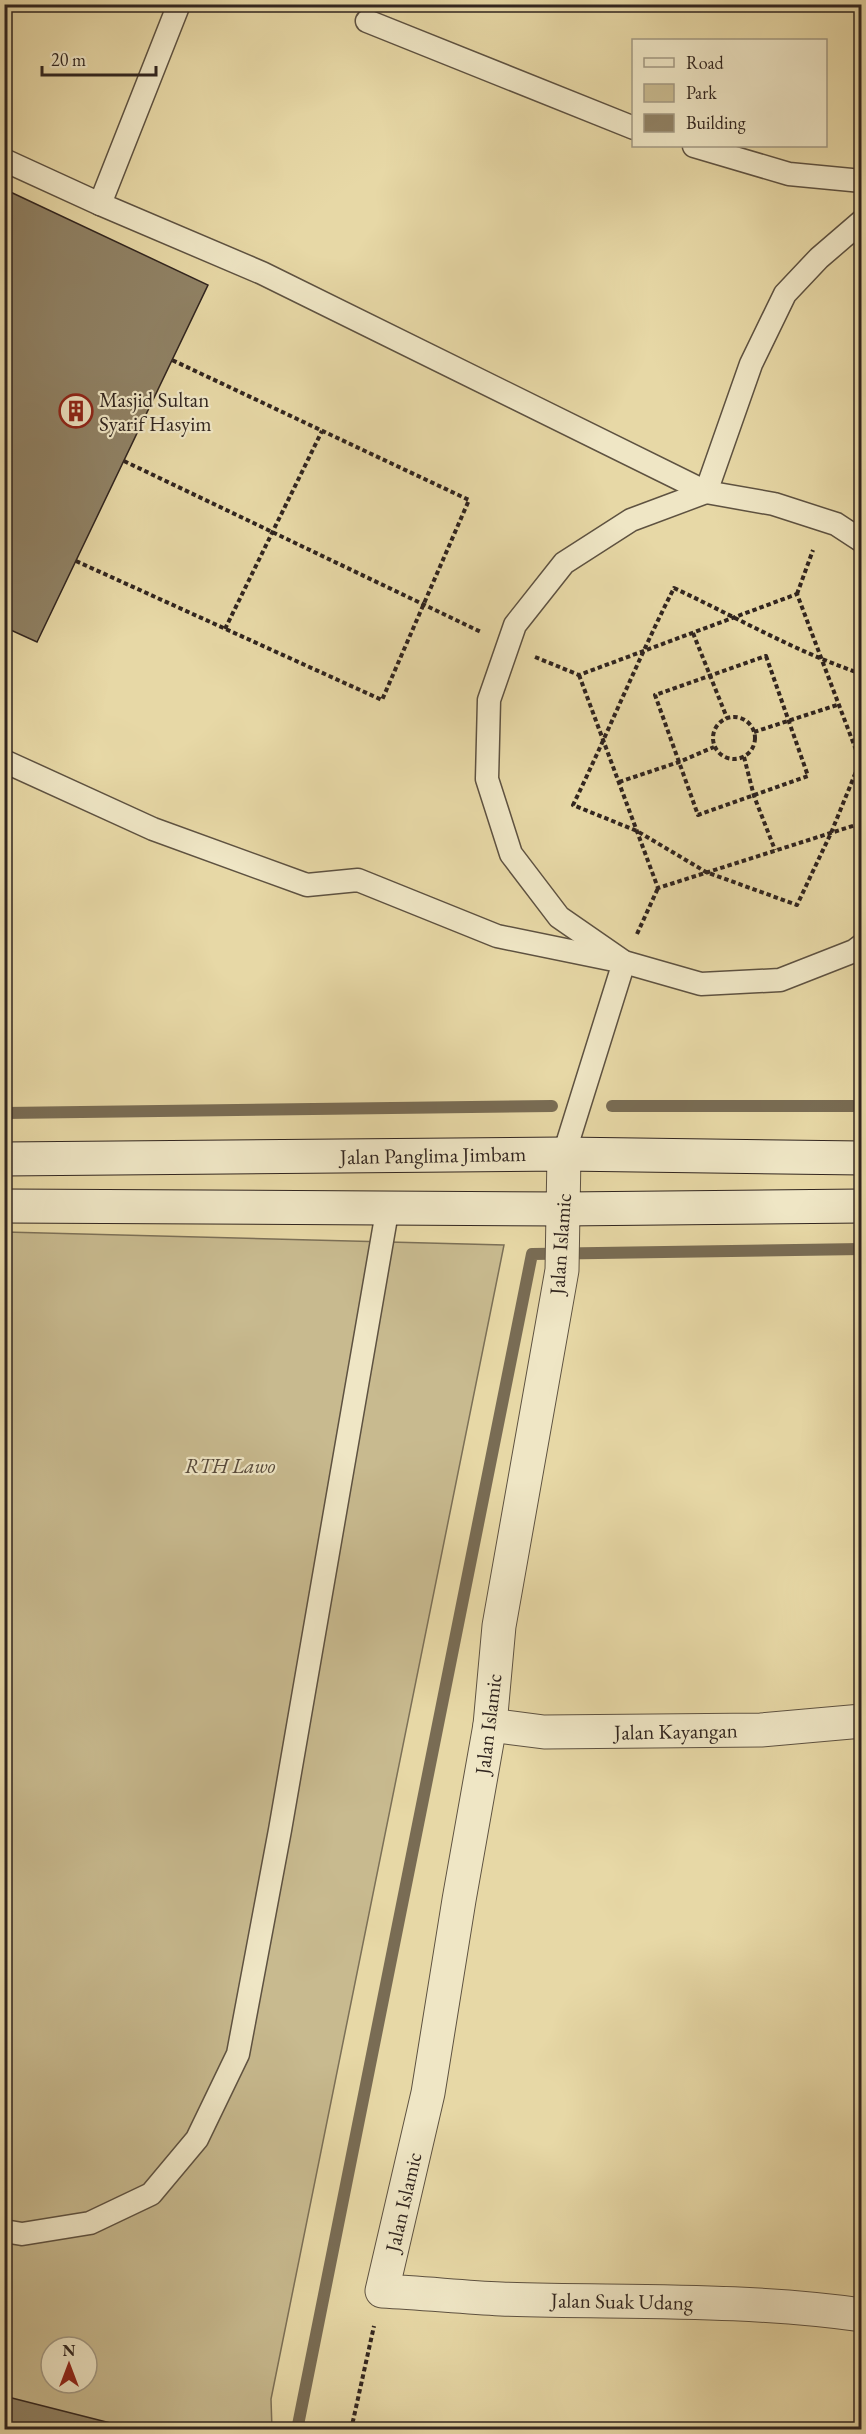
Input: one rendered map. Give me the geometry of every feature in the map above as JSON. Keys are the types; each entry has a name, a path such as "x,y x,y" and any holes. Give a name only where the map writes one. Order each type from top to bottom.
{"street":[{"name":"Jalan Panglima Jimbam","path":"4,1159 564,1154 861,1158"},
{"name":"Jalan Islamic","path":"382,2291 428,2093 490,1725 499,1626 562,1270 564,1154"},
{"path":"4,1206 388,1206 564,1209 861,1206"},
{"name":"Jalan Kayangan","path":"490,1725 544,1732 681,1731 761,1730 861,1721"},
{"name":"Jalan Suak Udang","path":"382,2291 501,2299 666,2301 818,2309 861,2315"}],"lane":[{"path":"100,204 179,4"},
{"path":"367,21 632,128"},
{"path":"697,147 789,174 861,181"},
{"path":"4,160 262,273 706,492 774,504 836,524 861,541"},
{"path":"706,492 751,364 785,294 819,258 861,221"},
{"path":"624,962 559,917 511,854 487,778 489,699 515,625 564,563 631,520 706,492"},
{"path":"4,761 153,829 307,885 358,880 497,936 624,962 701,984 780,980 854,951 861,945"},
{"path":"564,1154 624,962"},
{"path":"4,2231 22,2234 90,2223 151,2194 197,2139 238,2054 280,1830 388,1206"}],"path":[{"path":"76,561 382,699 469,500 172,360"},
{"path":"225,629 322,431"},
{"path":"124,461 273,534 425,604 508,646 579,675 797,594"},
{"path":"823,520 797,594 821,660 837,705 861,762 797,905 706,872 637,831 573,805 604,742 641,652 674,588 821,660 861,674"},
{"path":"693,633 727,718"},
{"path":"766,656 789,721 808,776 698,815 655,695 766,656"},
{"path":"579,675 658,888 624,962"},
{"path":"754,732 837,705"},
{"path":"727,718 741,718 751,726 754,732 754,745 744,757 738,759 724,757 714,747 713,733 721,721 727,718"},
{"path":"619,782 679,762 714,747"},
{"path":"744,757 754,795 775,850"},
{"path":"658,888 861,823"},
{"path":"351,2430 382,2291"}],"green space":[{"name":"RTH Lawo","path":"5,1232 504,1245 271,2399 272,2429 5,2430"}],"building":[{"name":"Masjid Sultan Syarif Hasyim","path":"4,189 208,285 37,642 4,627"},
{"path":"4,2396 138,2430 4,2430"}],"waterway":[{"path":"4,1113 552,1106"},
{"path":"612,1106 862,1106"},
{"path":"297,2430 532,1254 862,1249"}],"place":[{"name":"Masjid Sultan Syarif Hasyim","path":"76,411"}]}
